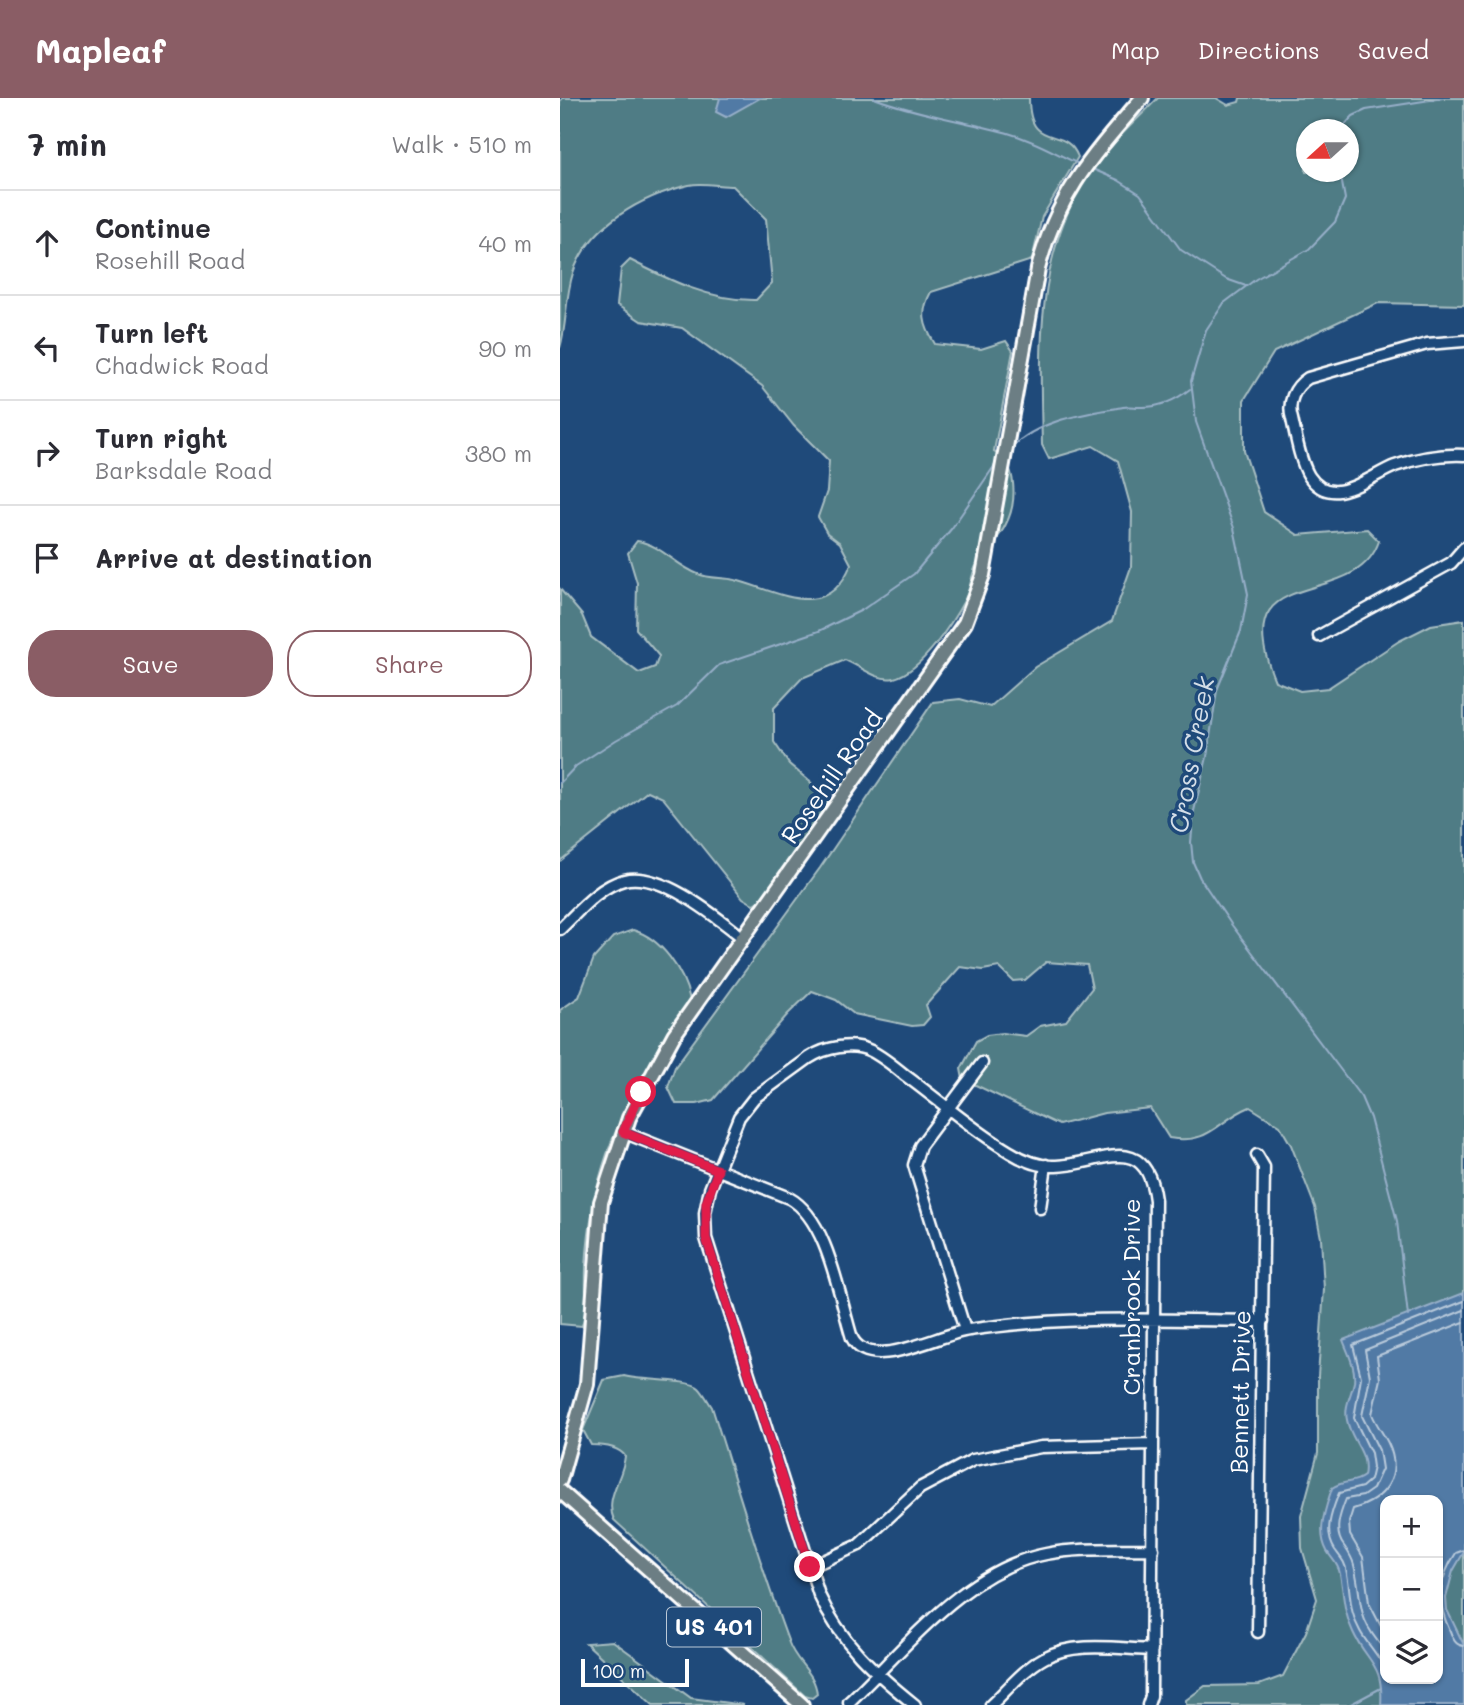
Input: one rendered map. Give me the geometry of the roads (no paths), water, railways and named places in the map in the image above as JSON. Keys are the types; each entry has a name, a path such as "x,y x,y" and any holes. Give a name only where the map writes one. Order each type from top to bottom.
{"main road":[{"name":"Rosehill Road","path":"560,1480 585,1394 592,1345 601,1202 623,1132 658,1061 965,623 983,575 1038,269 1047,235 1073,181 1142,98"},
{"name":"US 401","path":"560,1491 802,1705"}],"street":[{"path":"1464,341 1427,344 1308,378 1294,392 1290,411 1308,475 1327,490 1347,491 1395,466 1424,458 1464,455"},
{"path":"1319,636 1451,563 1464,548"},
{"path":"560,929 610,887 625,880 648,880 682,896 743,937"},
{"name":"Cranbrook Drive","path":"915,1705 877,1675 838,1630 819,1595 706,1238 706,1203 747,1105 820,1051 851,1047 870,1050 1007,1150 1046,1166 1065,1165 1118,1153 1136,1161 1150,1176 1155,1200 1152,1650 1148,1705"},
{"path":"965,1330 914,1170 918,1150 982,1063"},
{"path":"623,1132 789,1199 812,1217 819,1230 852,1338 861,1350 879,1355 965,1330 1063,1319 1263,1321"},
{"name":"Bennett Drive","path":"1257,1155 1264,1167 1258,1632"},
{"path":"1040,1208 1046,1166"},
{"path":"810,1567 859,1545 880,1529 920,1488 973,1460 1041,1447 1152,1444"},
{"path":"849,1702 971,1585 997,1570 1024,1559 1063,1551 1153,1549"},
{"path":"991,1705 1030,1668 1055,1653 1075,1649 1152,1650"}],"water":[{"path":"720,98 760,98 726,117 716,112"},
{"path":"1464,1293 1464,1552 1453,1571 1446,1598 1447,1610 1464,1645 1464,1705 1381,1705 1380,1684 1443,1684 1443,1495 1380,1495 1380,1680 1350,1624 1339,1570 1327,1551 1322,1528 1332,1488 1364,1476 1364,1460 1346,1415 1354,1382 1351,1361 1343,1340"}],"waterway":[{"path":"874,98 1020,137 1081,165"},
{"name":"Cross Creek","path":"1350,119 1366,110 1443,98"},
{"path":"1090,168 1118,180 1140,194 1181,250 1226,279 1246,286"},
{"name":"Cross Creek","path":"1342,182 1345,199 1335,222 1309,249 1256,279 1224,303 1206,330 1191,381 1196,422 1234,528 1248,594 1241,631 1217,690 1207,757 1194,811 1191,842 1193,862 1200,878 1231,924 1361,1097 1370,1118 1397,1221 1408,1316"},
{"path":"1011,448 1035,430 1063,419 1123,407 1160,405 1190,389"},
{"path":"560,783 576,766 677,706 719,665 819,631 862,610 914,574 952,528 997,462"},
{"name":"Cross Creek","path":"1349,1705 1381,1688"}]}
